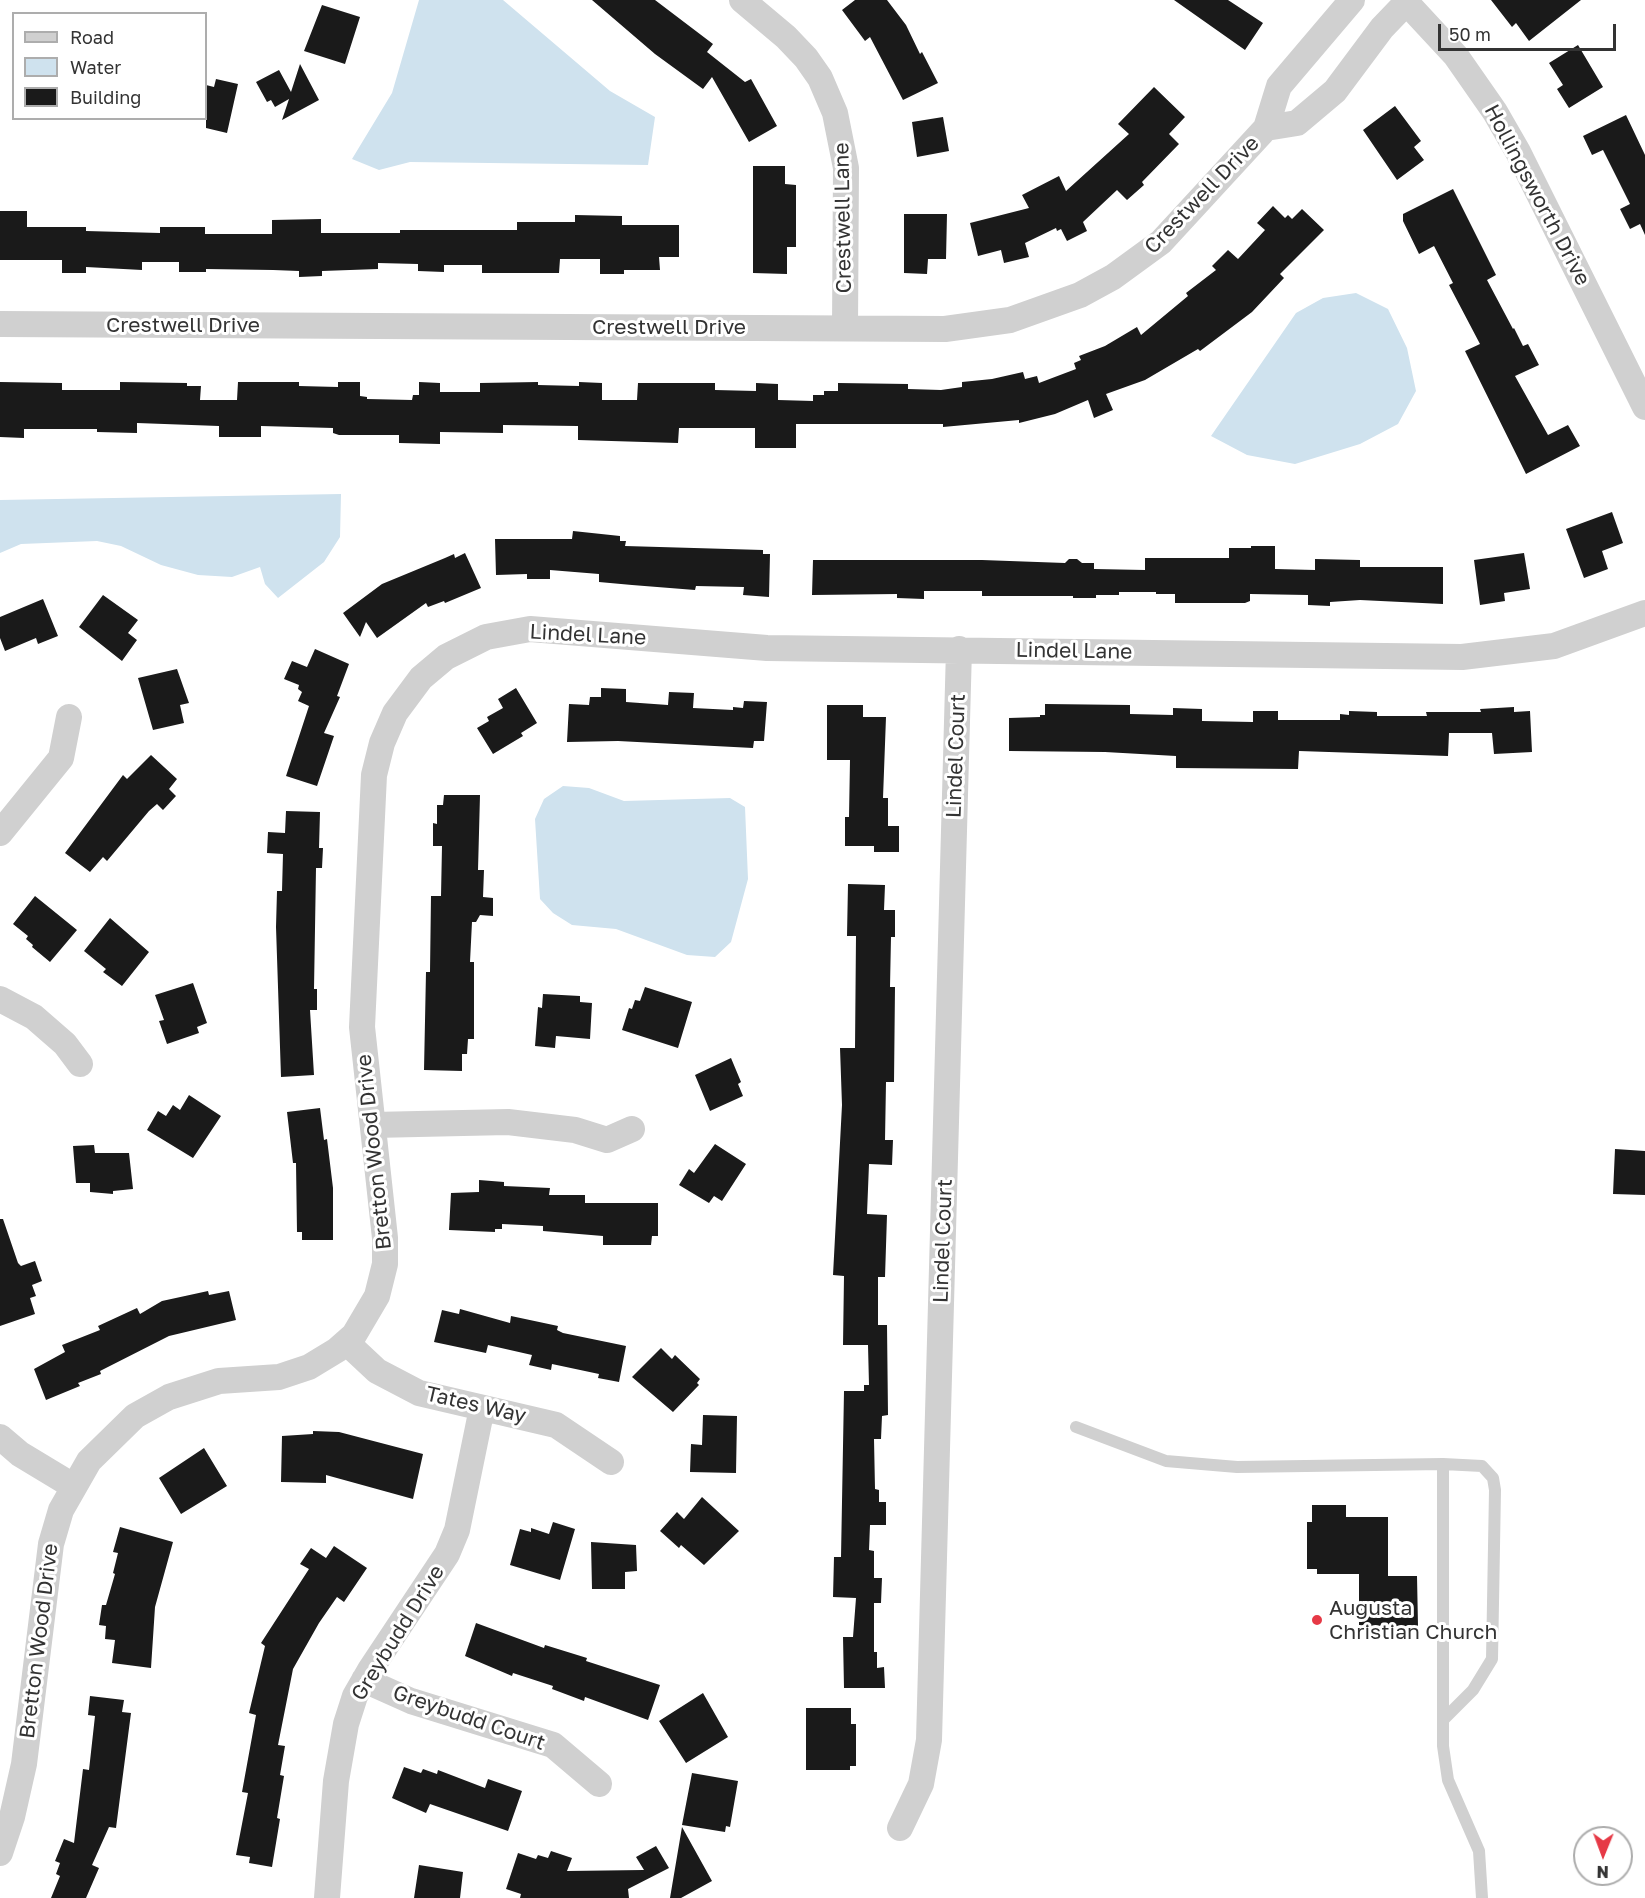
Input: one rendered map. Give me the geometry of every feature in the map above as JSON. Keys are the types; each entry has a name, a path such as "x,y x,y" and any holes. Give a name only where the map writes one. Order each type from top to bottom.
{"street":[{"name":"Crestwell Lane","path":"742,0 786,37 806,58 826,89 836,112 846,168 845,328"},
{"name":"Crestwell Drive","path":"0,324 945,329 984,325 1033,314 1080,295 1113,276 1161,242 1266,128 1279,86 1352,0"},
{"name":"Crestwell Drive","path":"1266,128 1297,123 1335,91 1405,1"},
{"name":"Hollingsworth Drive","path":"1405,1 1463,65 1507,132 1645,407"},
{"name":"Lindel Lane","path":"497,634 530,629 552,630 767,648 1486,656 1554,646 1645,613"},
{"name":"Bretton Wood Drive","path":"2,1840 24,1764 49,1553 56,1524 73,1486 106,1442 135,1416 157,1403 193,1388 219,1381 279,1377 297,1372 321,1360 346,1342 372,1307 385,1264 385,1238 364,1054 362,999 376,764 381,743 395,713 421,678 446,657 497,634"},
{"name":"Lindel Court","path":"900,1827 921,1784 929,1740 959,649"},
{"path":"0,832 62,758 69,717"},
{"path":"0,999 41,1022 65,1044 81,1064"},
{"path":"373,1125 508,1122 575,1130 607,1140 632,1129"},
{"name":"Tates Way","path":"346,1342 377,1371 419,1393 556,1425 610,1462"},
{"name":"Greybudd Drive","path":"327,1898 336,1781 343,1736 351,1708 364,1680 447,1554 457,1530 482,1408"},
{"path":"0,1437 20,1454 73,1486"},
{"name":"Greybudd Court","path":"364,1680 411,1701 553,1745 599,1784"}],"lane":[{"path":"1076,1427 1166,1461 1237,1467 1443,1464 1482,1466 1493,1478 1495,1490 1492,1659 1473,1690 1443,1720"},
{"path":"1443,1464 1443,1746 1448,1780 1479,1851 1482,1898"}],"water":[{"path":"419,0 503,0 610,91 655,117 648,165 410,162 379,170 352,159 392,93"},
{"path":"1356,293 1388,309 1407,348 1416,391 1398,424 1360,444 1295,464 1247,455 1211,436 1296,313 1323,298"},
{"path":"341,494 340,537 324,562 278,598 265,584 260,567 232,577 198,575 161,565 121,546 97,541 21,544 0,553 0,500"},
{"path":"563,786 589,788 624,801 730,798 745,807 748,879 731,942 715,957 687,955 616,929 572,925 553,913 540,899 535,819 544,799"}],"building":[{"path":"592,0 655,0 713,44 707,52 745,82 751,79 777,126 749,142 712,77 703,89 655,54"},
{"path":"855,0 887,0 906,25 938,83 903,100 870,37 865,41 842,10"},
{"path":"1174,0 1228,0 1263,23 1245,50"},
{"path":"1491,0 1581,0 1529,41 1516,23 1512,27"},
{"path":"322,5 360,17 345,64 304,51"},
{"path":"1578,45 1603,87 1569,108 1557,89 1563,85 1549,63"},
{"path":"300,64 319,100 282,120 289,99 275,107 271,100 267,102 256,82 279,70 291,92"},
{"path":"216,79 238,84 227,133 206,128 207,85 214,87"},
{"path":"1154,87 1185,117 1169,134 1179,144 1142,182 1144,185 1127,200 1117,190 1083,222 1087,231 1067,241 1061,229 1057,231 1056,228 1025,243 1029,257 1004,263 1001,250 978,256 970,223 1029,208 1022,195 1059,176 1066,191 1129,134 1118,124"},
{"path":"1395,106 1421,141 1414,147 1424,160 1397,180 1363,130"},
{"path":"1626,115 1645,155 1645,235 1640,224 1630,229 1620,209 1630,204 1603,150 1592,155 1583,136"},
{"path":"943,117 949,151 917,157 912,122"},
{"path":"753,166 785,166 785,184 796,185 796,247 787,247 787,274 753,273"},
{"path":"1453,189 1496,275 1487,280 1523,346 1528,344 1539,365 1515,376 1548,435 1568,425 1580,446 1526,474 1465,351 1480,344 1449,285 1453,283 1434,246 1419,254 1403,221 1403,214"},
{"path":"1273,206 1285,218 1288,215 1292,219 1302,209 1324,230 1280,274 1284,278 1252,312 1200,351 1198,349 1145,380 1106,394 1113,410 1094,418 1088,400 1055,414 1019,423 1019,420 943,427 943,424 796,424 796,448 755,448 755,428 679,428 678,443 578,440 578,426 503,425 503,433 440,432 440,444 399,443 399,435 339,435 333,433 333,428 261,426 261,437 219,437 219,426 137,423 137,433 97,432 97,429 24,429 24,438 0,437 0,382 62,383 62,390 120,390 120,382 187,383 187,386 201,386 200,400 237,400 238,382 299,382 299,386 338,387 338,382 360,382 360,396 367,397 367,399 412,400 413,395 419,395 419,382 440,383 440,392 480,392 480,383 538,382 538,385 579,386 579,382 602,383 602,400 637,400 638,383 715,383 715,390 756,391 756,383 778,384 778,400 813,401 813,395 824,395 824,391 838,391 838,383 908,384 908,389 941,390 962,387 962,382 992,379 1023,372 1025,379 1037,376 1039,383 1076,369 1074,363 1081,360 1079,356 1105,346 1137,327 1141,335 1188,296 1186,293 1216,270 1212,266 1228,250 1238,259 1265,230 1257,223"},
{"path":"0,211 27,211 27,227 86,227 86,231 160,233 160,227 205,227 205,234 272,234 272,220 321,219 321,233 400,233 400,230 517,230 517,222 575,222 575,215 622,216 622,225 679,225 679,257 659,257 660,270 624,270 624,274 600,274 600,259 560,259 559,273 482,273 482,265 444,265 444,272 418,271 418,264 378,263 378,269 322,271 322,276 299,277 299,271 206,269 206,272 179,272 179,262 142,262 142,270 86,267 86,273 62,273 62,260 0,260"},
{"path":"904,214 947,214 946,259 928,259 927,274 904,273"},
{"path":"1612,512 1623,543 1602,551 1608,569 1584,578 1566,529"},
{"path":"573,531 620,536 620,541 626,541 625,546 763,550 763,554 770,554 769,597 743,595 744,587 696,586 695,590 632,585 599,582 599,574 550,570 550,579 527,579 527,574 496,575 495,539 572,539"},
{"path":"1251,546 1275,546 1275,569 1315,570 1315,559 1360,560 1360,567 1443,567 1443,604 1360,600 1330,602 1330,606 1308,605 1308,595 1250,594 1250,601 1245,603 1175,603 1175,594 1156,594 1156,592 1119,592 1119,595 1096,595 1096,598 982,596 982,591 924,591 924,599 897,598 897,594 812,595 813,560 982,560 1065,563 1069,559 1077,559 1082,563 1094,563 1094,569 1145,570 1145,558 1229,558 1229,548 1251,548"},
{"path":"465,553 481,588 445,603 444,601 428,607 426,603 377,638 366,622 360,637 343,613 382,584 454,554 455,558"},
{"path":"1524,553 1530,589 1504,593 1505,601 1480,605 1474,560"},
{"path":"103,595 138,620 128,633 137,640 122,661 79,627"},
{"path":"43,599 58,636 38,644 36,638 5,651 0,638 0,617"},
{"path":"315,649 349,664 337,696 340,697 324,733 334,736 317,786 286,776 309,706 298,701 302,692 298,689 299,685 284,679 292,661 307,667"},
{"path":"177,669 189,703 180,705 184,723 153,730 138,678"},
{"path":"516,688 537,723 521,733 523,736 493,754 477,728 489,721 487,717 503,708 498,699"},
{"path":"601,688 626,689 626,702 668,705 669,692 694,693 693,708 733,710 733,707 743,708 744,701 767,702 764,741 754,741 753,748 618,741 567,742 569,704 589,705 590,697 601,697"},
{"path":"1045,704 1130,705 1130,714 1173,715 1173,708 1202,709 1202,721 1253,722 1253,711 1278,711 1278,720 1340,720 1340,714 1349,715 1349,711 1377,712 1377,716 1427,716 1426,712 1481,712 1480,709 1514,707 1514,712 1530,711 1532,752 1494,754 1492,733 1449,733 1448,756 1299,751 1298,769 1176,768 1176,756 1105,752 1009,751 1009,718 1040,717 1040,715 1045,715"},
{"path":"827,705 863,705 863,717 886,717 883,798 888,798 888,826 899,826 899,852 874,852 874,846 845,846 845,817 849,817 850,760 827,760"},
{"path":"151,755 177,779 169,789 176,796 163,810 157,804 149,811 107,861 103,857 90,872 65,853 123,775 127,779"},
{"path":"444,795 480,795 478,870 484,870 483,897 493,898 493,916 480,915 476,922 472,922 470,962 474,962 474,1039 468,1039 467,1054 462,1054 462,1071 424,1070 426,972 430,972 431,896 441,896 442,846 433,846 433,823 437,824 437,805 443,805"},
{"path":"286,811 320,812 319,848 323,848 322,868 316,868 314,989 317,989 317,1010 310,1010 314,1075 281,1077 276,927 277,891 282,891 283,854 267,853 268,832 285,833"},
{"path":"848,884 885,885 884,910 895,910 895,937 891,937 890,987 895,987 894,1082 886,1082 885,1140 893,1140 892,1165 869,1164 867,1214 887,1215 885,1277 878,1277 878,1325 887,1325 888,1415 882,1416 881,1439 874,1439 875,1489 879,1490 879,1502 886,1502 886,1525 870,1525 869,1550 874,1551 874,1578 882,1578 881,1603 874,1603 874,1652 877,1652 877,1668 884,1667 885,1688 844,1688 843,1637 853,1637 856,1598 833,1597 834,1557 841,1557 844,1391 864,1391 864,1385 869,1385 868,1345 843,1345 844,1276 833,1275 842,1105 840,1048 855,1048 856,936 847,936"},
{"path":"35,896 77,930 50,962 32,947 33,945 26,939 28,936 13,924"},
{"path":"110,918 149,952 122,986 103,972 106,969 84,951"},
{"path":"193,983 207,1023 197,1027 199,1033 167,1044 159,1021 164,1020 155,995"},
{"path":"645,987 692,1002 678,1048 622,1030 629,1008 632,1009 635,1000 640,1001"},
{"path":"543,994 580,996 580,1002 592,1003 590,1039 556,1036 555,1048 535,1046 538,1007 542,1008"},
{"path":"731,1058 741,1082 738,1084 743,1096 710,1111 695,1075"},
{"path":"189,1095 221,1116 193,1158 147,1130 158,1111 166,1116 173,1105 180,1110"},
{"path":"320,1108 324,1140 327,1139 333,1188 333,1240 302,1240 302,1232 297,1232 296,1163 293,1163 287,1112"},
{"path":"715,1144 746,1164 722,1201 714,1196 709,1203 679,1185 689,1169 694,1173"},
{"path":"94,1145 95,1153 129,1153 133,1189 113,1191 113,1194 90,1192 90,1183 76,1183 73,1146"},
{"path":"1615,1149 1645,1151 1645,1195 1613,1194"},
{"path":"479,1180 504,1182 504,1186 550,1188 549,1195 585,1195 585,1203 658,1203 658,1236 652,1236 651,1245 603,1245 603,1236 543,1231 543,1226 502,1224 502,1229 495,1229 495,1232 449,1230 451,1193 479,1192"},
{"path":"0,1219 3,1219 18,1263 21,1266 35,1261 42,1281 32,1285 36,1296 30,1298 35,1314 0,1326"},
{"path":"208,1291 209,1295 229,1291 236,1320 169,1336 100,1371 101,1374 78,1383 80,1386 46,1400 34,1369 65,1352 62,1345 100,1330 98,1326 137,1308 140,1314 162,1301"},
{"path":"460,1309 510,1323 511,1316 558,1326 557,1330 563,1333 626,1346 619,1382 598,1378 599,1374 552,1364 551,1370 529,1365 532,1355 488,1345 486,1353 434,1342 442,1310 459,1314"},
{"path":"661,1348 672,1359 675,1355 700,1379 697,1383 699,1385 673,1412 632,1377"},
{"path":"703,1415 737,1416 736,1473 690,1472 691,1444 702,1445"},
{"path":"313,1431 339,1432 423,1454 413,1499 326,1475 326,1483 281,1482 282,1436 313,1434"},
{"path":"204,1448 227,1486 181,1514 159,1478"},
{"path":"702,1497 739,1531 704,1565 681,1545 679,1548 660,1531 677,1512 684,1519"},
{"path":"1312,1505 1346,1505 1346,1517 1388,1517 1388,1576 1417,1576 1418,1626 1359,1627 1359,1574 1317,1574 1317,1569 1307,1569 1307,1522 1312,1522"},
{"path":"553,1522 575,1529 560,1580 510,1565 520,1529 531,1532 531,1528 549,1534"},
{"path":"120,1527 173,1542 155,1607 151,1668 112,1663 115,1640 105,1639 106,1626 99,1625 102,1605 106,1605 115,1574 113,1573 118,1553 113,1552"},
{"path":"591,1542 636,1545 637,1571 625,1572 625,1589 592,1589"},
{"path":"334,1546 367,1568 344,1602 337,1597 319,1623 293,1669 278,1745 285,1746 280,1775 284,1776 272,1867 249,1863 250,1857 236,1855 248,1793 242,1792 256,1715 249,1713 265,1646 261,1643 309,1569 300,1564 311,1548 326,1558"},
{"path":"476,1623 544,1648 545,1645 587,1658 586,1661 660,1685 648,1720 585,1697 584,1701 552,1689 553,1686 513,1673 512,1676 465,1656"},
{"path":"703,1693 728,1737 686,1763 659,1721"},
{"path":"90,1696 124,1700 122,1712 131,1713 116,1828 109,1827 92,1865 99,1868 86,1898 51,1898 60,1876 56,1874 60,1863 55,1861 64,1839 74,1843 83,1769 89,1770 95,1716 88,1715"},
{"path":"806,1708 851,1708 851,1724 856,1724 856,1766 850,1766 850,1770 806,1770"},
{"path":"404,1767 421,1773 423,1769 437,1774 438,1770 485,1788 488,1779 522,1791 508,1831 430,1804 426,1813 392,1798"},
{"path":"692,1773 738,1781 730,1827 726,1826 725,1832 682,1825"},
{"path":"682,1827 712,1881 681,1898 670,1898"},
{"path":"656,1846 669,1868 628,1889 629,1898 520,1898 521,1894 506,1889 518,1853 536,1859 538,1855 548,1858 551,1851 572,1858 567,1871 644,1870 636,1857"},
{"path":"419,1865 463,1872 460,1898 414,1898"}],"place":[{"name":"Augusta Christian Church","path":"1317,1620"}]}
